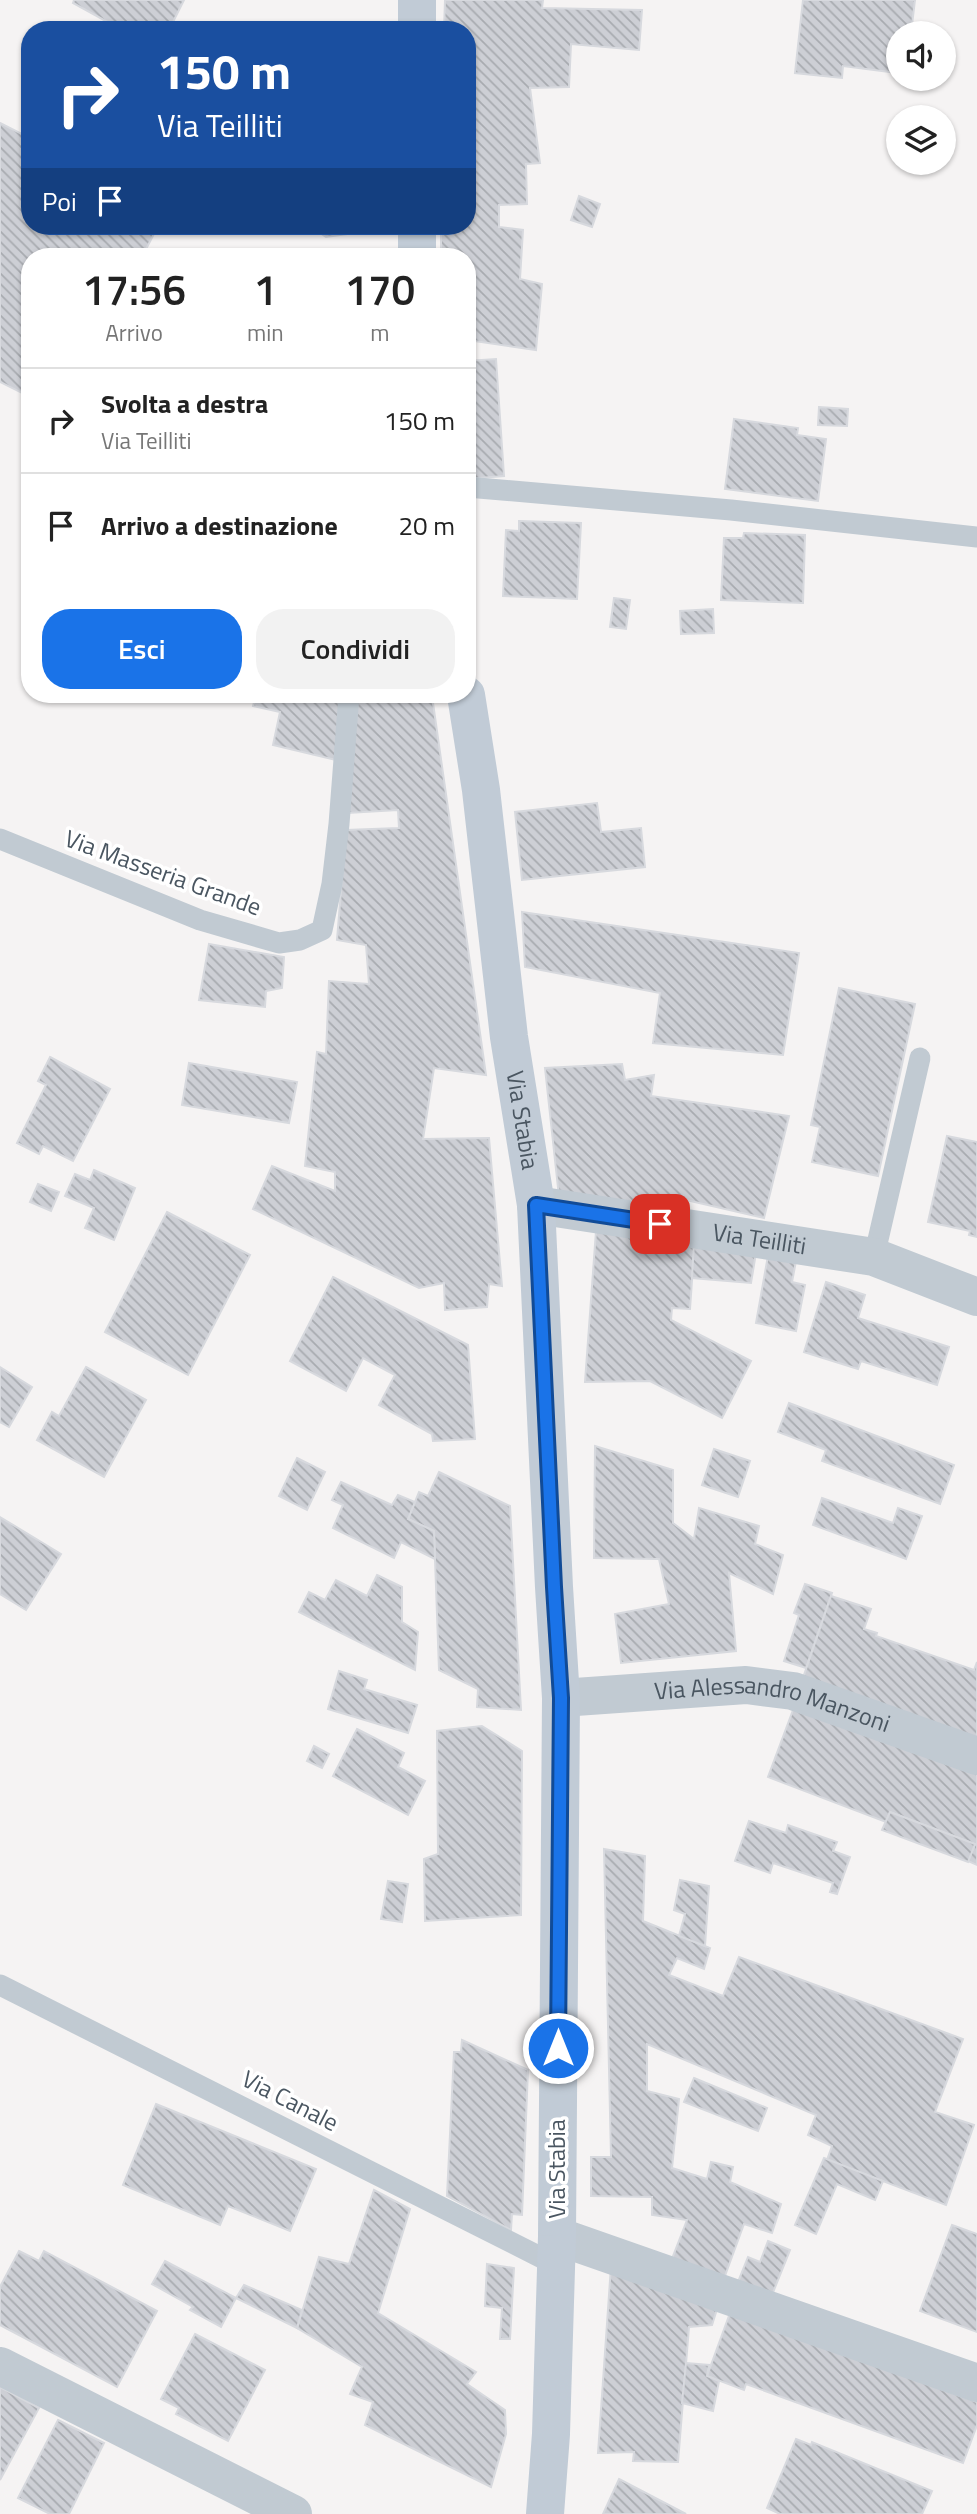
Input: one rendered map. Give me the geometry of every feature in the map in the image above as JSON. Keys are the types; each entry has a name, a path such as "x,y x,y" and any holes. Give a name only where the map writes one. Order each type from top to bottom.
{"main road":[{"path":"417,0 417,21"},
{"name":"Via Stabia","path":"467,703 481,790 509,1037 536,1205 561,1698 556,2250 551,2434 545,2514"}],"street":[{"name":"Via Teilliti","path":"536,1205 874,1257 977,1297"},
{"name":"Via Alessandro Manzoni","path":"561,1698 746,1685 793,1691 977,1756"},
{"path":"556,2250 977,2383"},
{"path":"0,2366 293,2514"}],"lane":[{"path":"476,488 731,510 977,537"},
{"name":"Via Masseria Grande","path":"0,839 201,920 279,943 300,940 323,930 339,824 348,703"},
{"path":"874,1257 920,1058"},
{"name":"Via Canale","path":"0,1985 556,2250"}],"building":[{"path":"74,0 184,0 174,21 106,21 73,3"},
{"path":"445,0 543,0 542,8 642,10 639,50 571,44 569,87 530,88 540,163 526,164 527,204 499,205 499,227 523,230 520,279 542,284 536,350 476,341 476,248 441,248 441,235 476,235 476,21 444,21"},
{"path":"803,0 915,0 912,21 886,21 886,71 843,66 842,78 795,73"},
{"path":"0,123 21,134 21,235 153,235 147,248 21,248 21,392 0,382"},
{"path":"579,196 600,204 592,227 571,220"},
{"path":"496,359 504,476 476,478 476,360"},
{"path":"819,407 848,409 847,426 818,425"},
{"path":"734,419 798,428 797,435 826,439 818,501 725,489"},
{"path":"519,521 581,523 577,599 503,596 506,530 519,531"},
{"path":"744,533 805,535 803,603 721,600 724,538 743,538"},
{"path":"614,598 630,600 626,629 610,627"},
{"path":"713,609 714,633 681,634 680,611"},
{"path":"254,703 340,703 336,760 273,745 280,712 253,706"},
{"path":"355,703 433,703 486,1075 434,1068 423,1139 489,1138 502,1286 489,1284 487,1307 445,1310 444,1283 419,1288 253,1209 272,1166 335,1191 335,1172 305,1166 317,1052 326,1054 329,981 369,984 366,945 337,940 346,830 399,828 398,810 348,813"},
{"path":"597,803 601,832 641,828 645,867 522,880 515,812"},
{"path":"522,912 799,953 783,1055 653,1043 660,993 525,967"},
{"path":"209,944 284,957 282,988 266,991 265,1007 199,1000"},
{"path":"839,988 915,1004 878,1176 812,1162 820,1127 811,1125"},
{"path":"50,1057 110,1089 73,1161 43,1146 39,1154 17,1143 46,1085 38,1081"},
{"path":"189,1063 297,1082 289,1123 182,1105"},
{"path":"622,1064 625,1080 654,1075 651,1096 789,1116 764,1218 686,1200 684,1216 559,1197 545,1068"},
{"path":"947,1136 977,1142 977,1237 969,1235 970,1231 928,1222"},
{"path":"94,1170 135,1188 114,1240 85,1228 94,1208 65,1196 75,1174 90,1180"},
{"path":"38,1184 59,1192 51,1211 30,1202"},
{"path":"167,1212 250,1255 188,1375 105,1332"},
{"path":"596,1231 695,1238 690,1309 672,1308 671,1320 751,1361 722,1418 650,1381 585,1382"},
{"path":"694,1242 757,1247 751,1283 692,1278"},
{"path":"769,1250 797,1256 792,1282 805,1285 796,1331 756,1323"},
{"path":"333,1277 468,1345 475,1439 433,1441 432,1434 379,1405 395,1375 363,1358 346,1391 290,1361"},
{"path":"826,1282 865,1295 858,1318 949,1347 937,1385 861,1361 858,1369 804,1352"},
{"path":"0,1367 32,1387 9,1427 0,1422"},
{"path":"86,1367 146,1400 104,1477 37,1440 52,1412 59,1416"},
{"path":"789,1403 954,1465 940,1504 822,1461 826,1450 778,1432"},
{"path":"595,1446 673,1470 673,1523 694,1539 699,1508 759,1526 755,1544 783,1555 773,1594 729,1573 736,1651 621,1663 615,1614 669,1604 659,1559 594,1558"},
{"path":"714,1449 750,1461 738,1497 702,1485"},
{"path":"297,1458 325,1472 307,1510 279,1496"},
{"path":"439,1472 510,1506 521,1710 477,1707 478,1689 439,1670 434,1531 408,1519 419,1492 428,1496"},
{"path":"341,1482 392,1505 398,1495 415,1502 408,1519 434,1531 435,1559 401,1542 394,1558 333,1528 343,1505 332,1500"},
{"path":"822,1498 893,1523 898,1508 922,1516 906,1559 813,1525"},
{"path":"0,1517 61,1554 26,1610 0,1594"},
{"path":"377,1575 402,1587 402,1622 418,1632 415,1670 299,1612 309,1592 325,1600 336,1580 367,1596"},
{"path":"805,1584 832,1593 806,1668 784,1661 799,1615 794,1613"},
{"path":"831,1596 871,1609 864,1629 877,1633 876,1636 974,1670 977,1662 977,1739 803,1678"},
{"path":"339,1671 367,1680 364,1689 417,1705 408,1733 328,1709"},
{"path":"796,1702 977,1769 977,1865 968,1861 975,1844 890,1812 886,1822 768,1777"},
{"path":"482,1726 522,1751 521,1915 425,1921 424,1859 438,1854 437,1731"},
{"path":"357,1729 404,1753 398,1767 425,1781 408,1815 333,1776"},
{"path":"314,1746 329,1754 322,1768 307,1761"},
{"path":"890,1812 975,1844 968,1862 882,1830"},
{"path":"749,1821 786,1833 788,1825 837,1842 833,1851 850,1857 837,1894 830,1892 833,1883 773,1863 770,1873 735,1861"},
{"path":"604,1849 645,1856 643,1921 710,1948 704,1969 677,1958 669,1975 723,1996 739,1957 963,2039 935,2112 974,2125 946,2205 827,2160 832,2146 808,2135 816,2115 647,2044 647,2091 679,2099 672,2168 707,2179 711,2162 733,2167 730,2182 781,2204 772,2233 744,2224 722,2284 670,2264 687,2220 652,2215 652,2197 591,2196 591,2157 611,2157"},
{"path":"680,1880 709,1886 705,1946 679,1936 685,1914 674,1910"},
{"path":"388,1881 408,1884 402,1922 381,1919"},
{"path":"462,2040 528,2070 522,2215 512,2214 511,2230 447,2196 454,2052 461,2052"},
{"path":"694,2078 767,2108 758,2131 684,2102"},
{"path":"156,2104 316,2169 290,2231 228,2206 220,2225 123,2185"},
{"path":"824,2158 883,2181 875,2200 837,2184 816,2234 795,2225"},
{"path":"374,2190 410,2209 378,2313 476,2372 467,2384 505,2410 506,2434 491,2487 365,2425 373,2402 350,2394 362,2367 297,2328 319,2257 349,2264"},
{"path":"952,2225 977,2234 977,2332 920,2311"},
{"path":"768,2241 790,2250 772,2295 738,2282 748,2257 760,2262"},
{"path":"19,2251 39,2261 44,2251 157,2311 117,2387 0,2325 0,2287"},
{"path":"165,2261 236,2298 221,2327 190,2310 193,2307 152,2284"},
{"path":"487,2264 514,2268 510,2339 500,2339 502,2308 485,2306"},
{"path":"611,2266 719,2303 712,2325 689,2327 678,2462 633,2461 634,2452 598,2453"},
{"path":"244,2285 302,2310 297,2328 236,2298"},
{"path":"730,2313 977,2402 977,2425 963,2463 746,2384 744,2390 707,2376"},
{"path":"195,2334 265,2370 228,2441 176,2414 179,2408 161,2399"},
{"path":"686,2363 709,2365 707,2376 719,2381 713,2411 682,2403"},
{"path":"0,2387 39,2408 0,2480"},
{"path":"58,2420 104,2443 69,2514 50,2514 18,2498"},
{"path":"796,2439 811,2445 812,2442 932,2491 922,2514 780,2514 767,2508"},
{"path":"619,2479 686,2514 603,2514"}],"route":[{"path":"558,2048 561,1698 536,1205 660,1224"}]}
